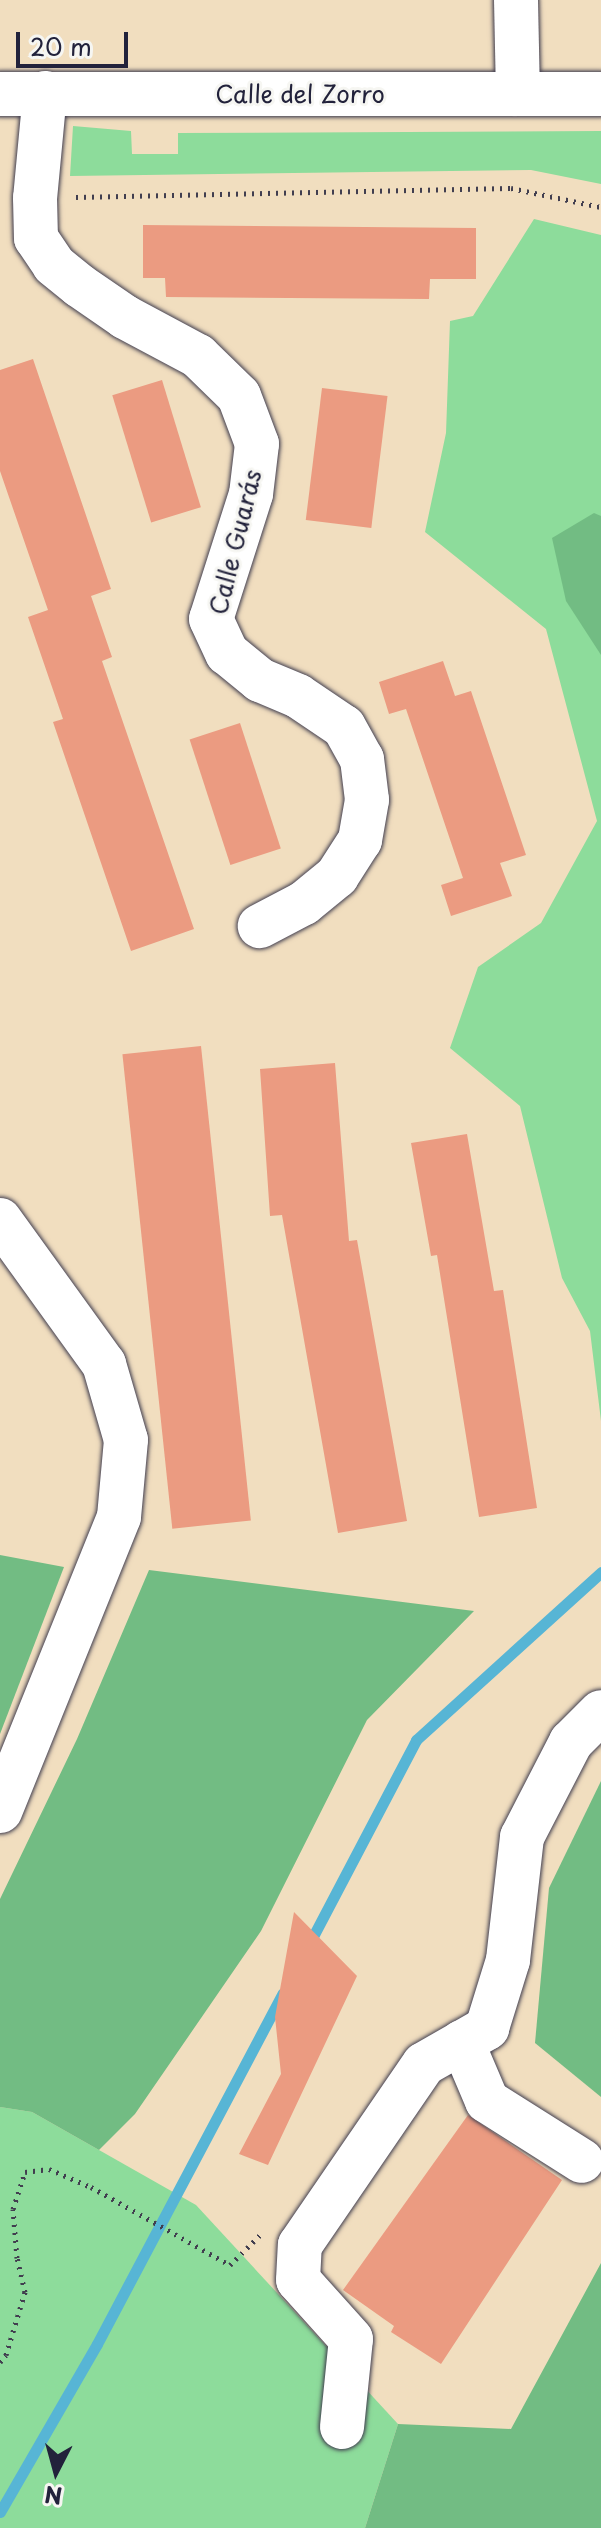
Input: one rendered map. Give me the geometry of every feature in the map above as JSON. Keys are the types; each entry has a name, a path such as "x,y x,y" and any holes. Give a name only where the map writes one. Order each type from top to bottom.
{"street":[{"path":"516,0 518,94"},
{"name":"Calle Guarás","path":"45,93 35,198 36,238 54,265 125,317 198,356 239,396 257,444 251,494 211,619 227,653 260,680 298,696 344,727 362,759 367,800 360,840 337,876 304,903 260,926"},
{"name":"Calle del Zorro","path":"0,94 601,94"},
{"path":"0,1220 104,1364 126,1440 119,1517 0,1811"},
{"path":"342,2427 351,2339 298,2280 300,2245 424,2064 487,2028 508,1960 522,1837 571,1742 601,1712"},
{"path":"462,2042 487,2101 582,2161"}],"path":[{"path":"35,198 511,188 601,207"},
{"path":"0,2362 6,2355 25,2292 17,2258 13,2209 25,2172 49,2169 91,2187 230,2265 269,2226"}],"green space":[{"path":"73,126 131,131 132,154 178,154 178,133 601,131 601,184 531,170 70,176"},
{"path":"534,219 601,235 601,1421 590,1331 562,1278 520,1106 450,1048 478,967 541,923 597,821 546,629 425,532 446,433 450,321 473,316"},
{"path":"594,513 601,516 601,655 566,601 552,538"},
{"path":"0,1555 64,1567 0,1734"},
{"path":"149,1570 474,1611 367,1720 261,1931 135,2114 99,2150 32,2112 0,2107 0,1899 77,1739"},
{"path":"601,1781 601,2097 535,2043 549,1888"},
{"path":"0,2107 32,2112 196,2205 398,2424 365,2528 0,2528"},
{"path":"601,2263 601,2528 365,2528 398,2424 511,2429"}],"building":[{"path":"143,225 476,228 476,279 430,279 429,299 166,297 165,278 143,278"},
{"path":"33,359 111,589 91,596 112,657 102,661 194,929 131,951 53,722 63,719 28,617 48,610 0,471 0,370"},
{"path":"162,380 201,507 151,522 112,395"},
{"path":"322,388 388,396 371,528 306,520"},
{"path":"443,661 455,696 471,691 526,855 500,863 512,896 451,916 441,885 463,878 406,709 389,714 379,682"},
{"path":"240,723 281,849 230,865 190,739"},
{"path":"201,1046 251,1520 172,1529 122,1054"},
{"path":"335,1063 349,1241 357,1240 407,1521 338,1533 282,1215 270,1216 260,1069"},
{"path":"467,1134 494,1291 503,1290 537,1508 479,1517 437,1255 431,1256 411,1143"},
{"path":"294,1912 357,1976 268,2165 239,2154 281,2074 275,2017"},
{"path":"468,2115 562,2180 441,2364 391,2332 394,2326 343,2290"}],"waterway":[{"path":"308,1946 416,1740 601,1572"},
{"path":"0,2512 97,2344 283,1993"}]}
